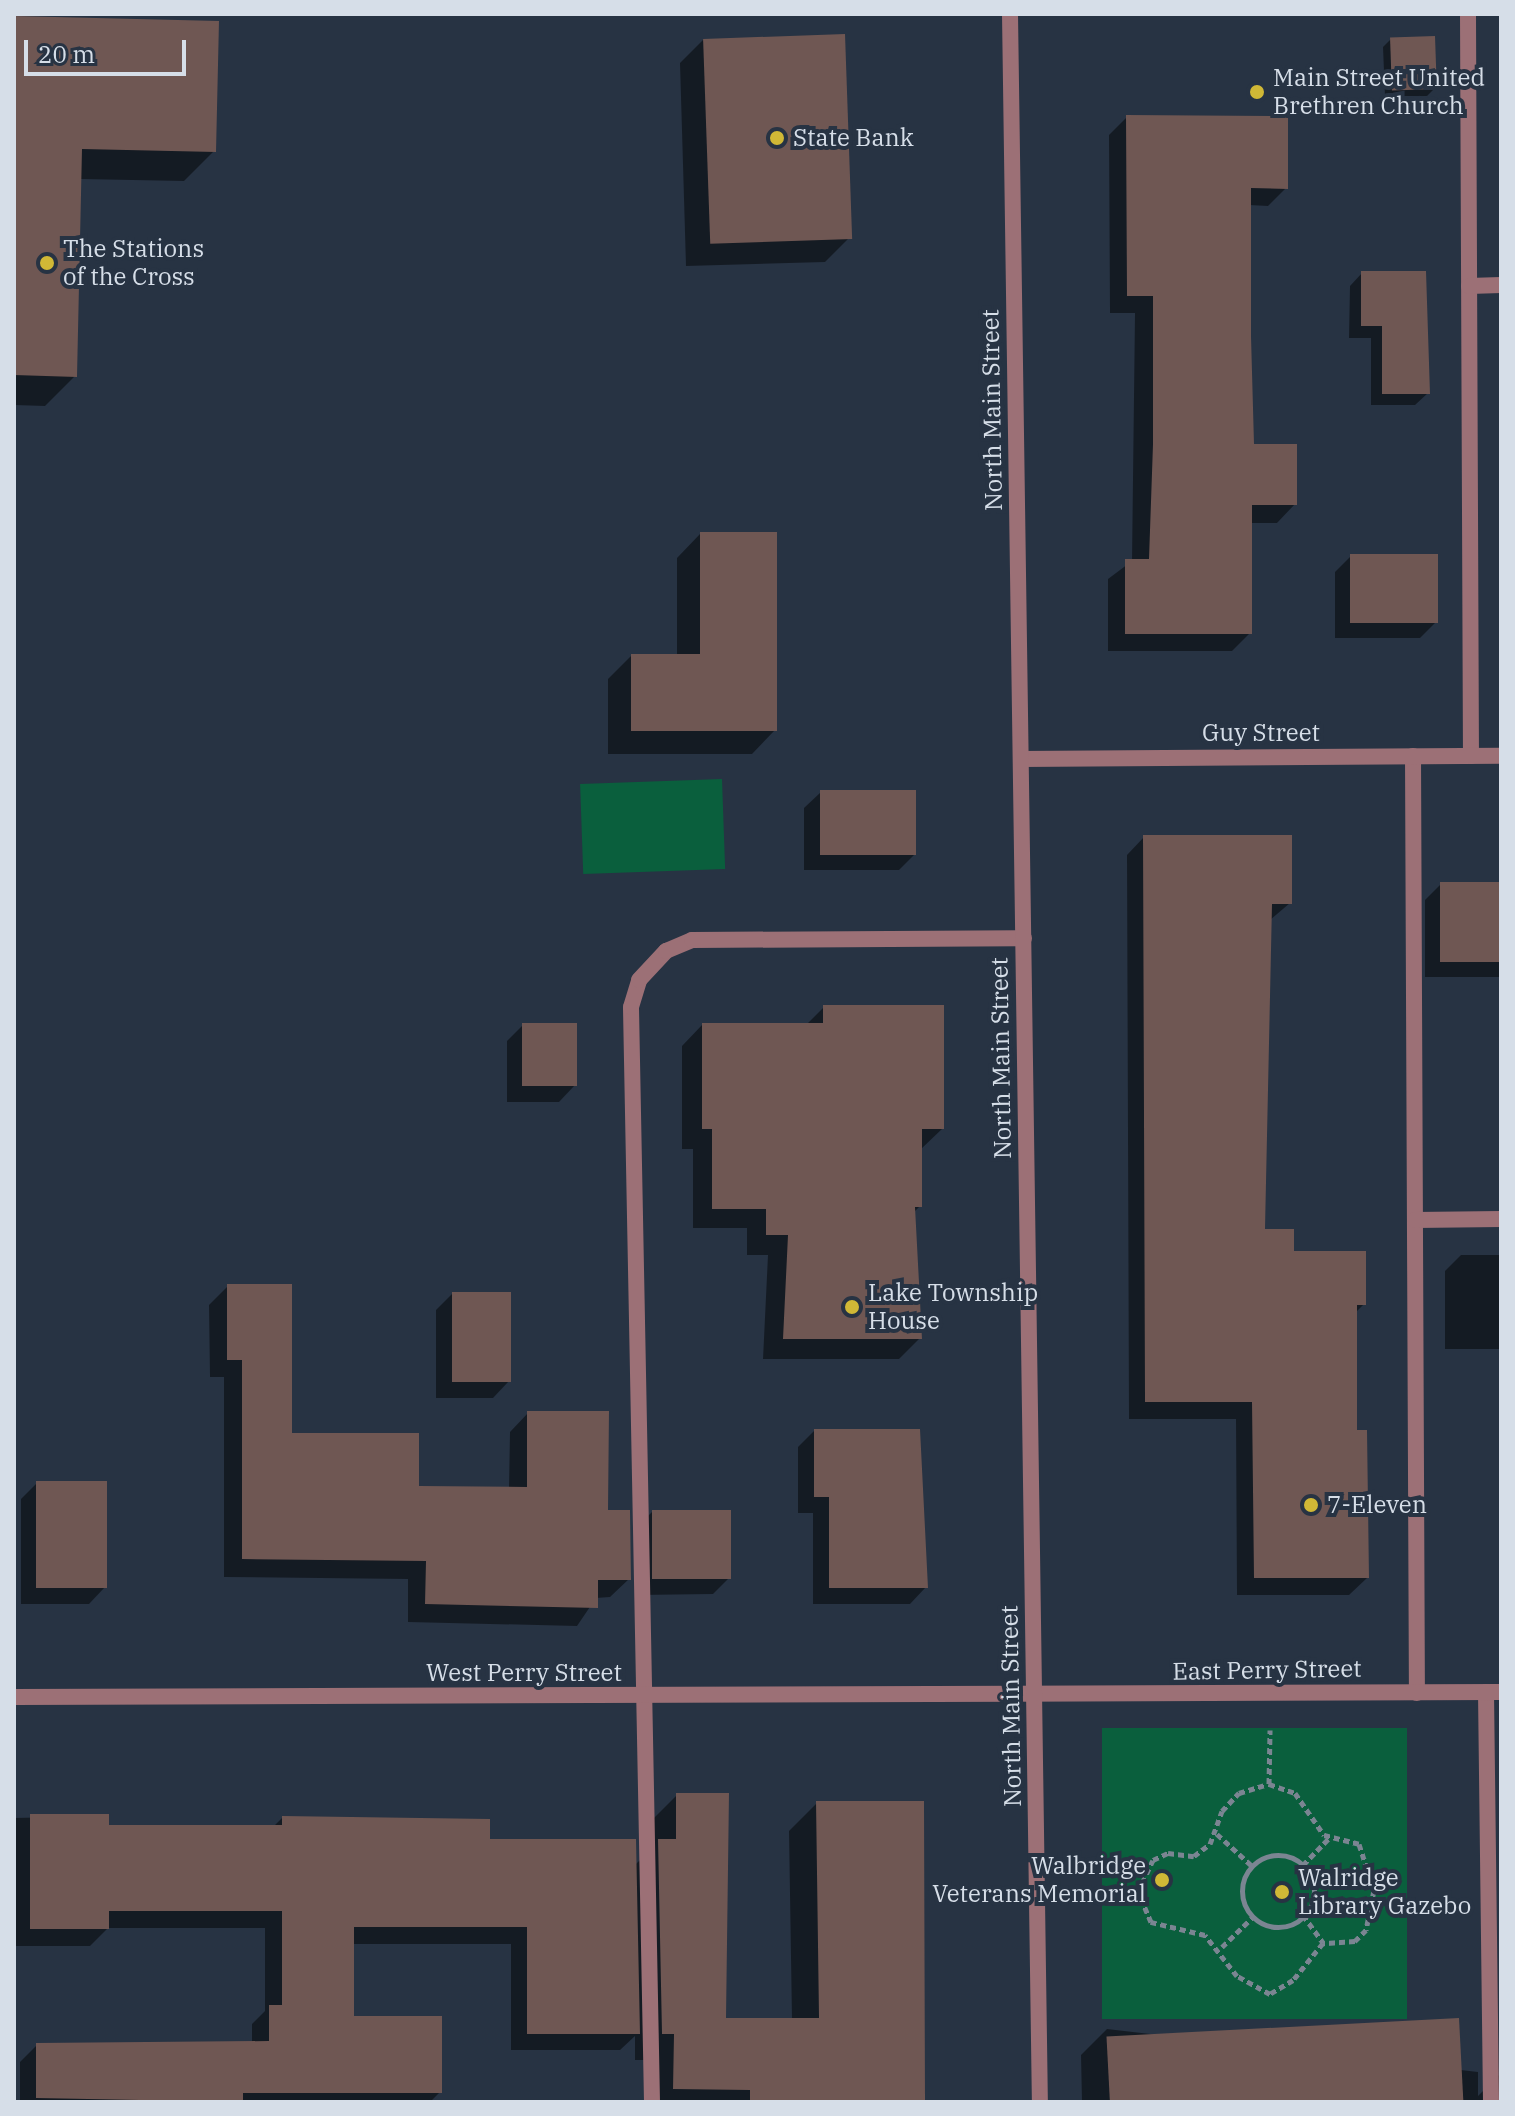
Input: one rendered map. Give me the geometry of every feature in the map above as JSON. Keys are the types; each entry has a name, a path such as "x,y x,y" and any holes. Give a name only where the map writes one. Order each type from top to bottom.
{"street":[{"name":"North Main Street","path":"1010,14 1040,2102"},
{"path":"1468,14 1471,756"},
{"path":"1469,286 1501,285"},
{"path":"1413,756 1417,1693"},
{"name":"Guy Street","path":"1021,759 1501,756"},
{"path":"652,2102 631,1007 639,980 666,951 692,940 1024,938"},
{"path":"1415,1220 1501,1219"},
{"path":"1491,2102 1493,1692"},
{"name":"East Perry Street","path":"1035,1697 1493,1692"},
{"name":"West Perry Street","path":"14,1697 1035,1697"}],"path":[{"path":"1269,1784 1270,1729"},
{"path":"1269,1784 1295,1793 1330,1837 1359,1844 1374,1890 1366,1930 1355,1941 1323,1943 1293,1980 1270,1994 1237,1976 1222,1947 1205,1935 1162,1930 1138,1892 1153,1860 1168,1853 1194,1856 1217,1834 1222,1811 1239,1793 1269,1784"},
{"path":"1217,1834 1252,1866"},
{"path":"1303,1865 1330,1837"},
{"path":"1272,1855 1303,1865 1313,1888 1303,1915 1276,1926 1253,1917 1242,1886 1252,1866 1272,1855"},
{"path":"1109,1893 1138,1892"},
{"path":"1303,1915 1323,1943"},
{"path":"1222,1947 1253,1917"}],"green space":[{"path":"722,779 725,869 583,874 580,784"},
{"path":"1102,1728 1407,1728 1407,2019 1102,2019"}],"building":[{"name":"The Stations of the Cross","path":"14,16 219,21 216,152 82,149 77,377 14,375"},
{"name":"State Bank","path":"845,34 852,239 710,244 703,39"},
{"path":"1435,36 1437,89 1392,91 1390,38"},
{"path":"1126,115 1288,116 1288,189 1251,188 1251,336 1254,444 1297,444 1297,505 1252,505 1252,634 1125,634 1125,559 1149,559 1153,444 1153,296 1127,296"},
{"path":"1361,271 1426,271 1430,394 1382,394 1382,326 1361,326"},
{"path":"700,532 777,532 777,731 631,731 631,654 700,654"},
{"path":"1350,554 1438,554 1438,623 1350,623"},
{"path":"820,790 916,790 916,855 820,855"},
{"path":"1143,835 1292,835 1292,904 1272,904 1265,1229 1294,1229 1294,1251 1366,1251 1366,1305 1357,1305 1357,1430 1367,1430 1369,1578 1254,1578 1252,1402 1145,1402"},
{"path":"1440,882 1501,882 1501,962 1440,962"},
{"path":"823,1005 944,1005 944,1129 922,1129 922,1207 915,1207 922,1339 783,1339 788,1235 766,1235 766,1209 712,1209 712,1129 702,1129 702,1023 823,1023"},
{"path":"522,1023 577,1023 577,1086 522,1086"},
{"path":"227,1284 292,1284 292,1433 419,1433 419,1486 527,1487 527,1411 609,1411 608,1510 630,1510 631,1580 598,1580 598,1608 425,1604 426,1561 242,1559 242,1360 227,1360"},
{"path":"452,1292 511,1292 511,1382 452,1382"},
{"path":"814,1429 920,1429 928,1588 829,1588 829,1497 814,1497"},
{"path":"36,1481 107,1481 107,1588 36,1588"},
{"path":"652,1510 731,1510 731,1579 652,1579"},
{"path":"676,1793 729,1793 726,2018 819,2018 816,1801 924,1801 925,2102 750,2102 750,2090 673,2089 674,2034 662,2034 658,1839 676,1839"},
{"path":"30,1814 109,1814 109,1825 282,1825 282,1816 490,1819 490,1839 636,1839 640,2034 527,2034 527,1927 354,1927 354,2016 442,2016 442,2093 243,2093 243,2102 36,2098 36,2043 269,2041 269,2005 282,2005 282,1911 109,1911 109,1929 30,1929"},
{"path":"1459,2018 1463,2102 1110,2102 1106,2036"}],"place":[{"name":"Main Street United Brethren Church","path":"1257,92"},
{"name":"State Bank","path":"777,138"},
{"name":"The Stations of the Cross","path":"47,263"},
{"name":"Lake Township House","path":"852,1307"},
{"name":"7-Eleven","path":"1311,1505"},
{"name":"Walbridge Veterans Memorial","path":"1162,1880"},
{"name":"Walridge Library Gazebo","path":"1282,1892"}]}
